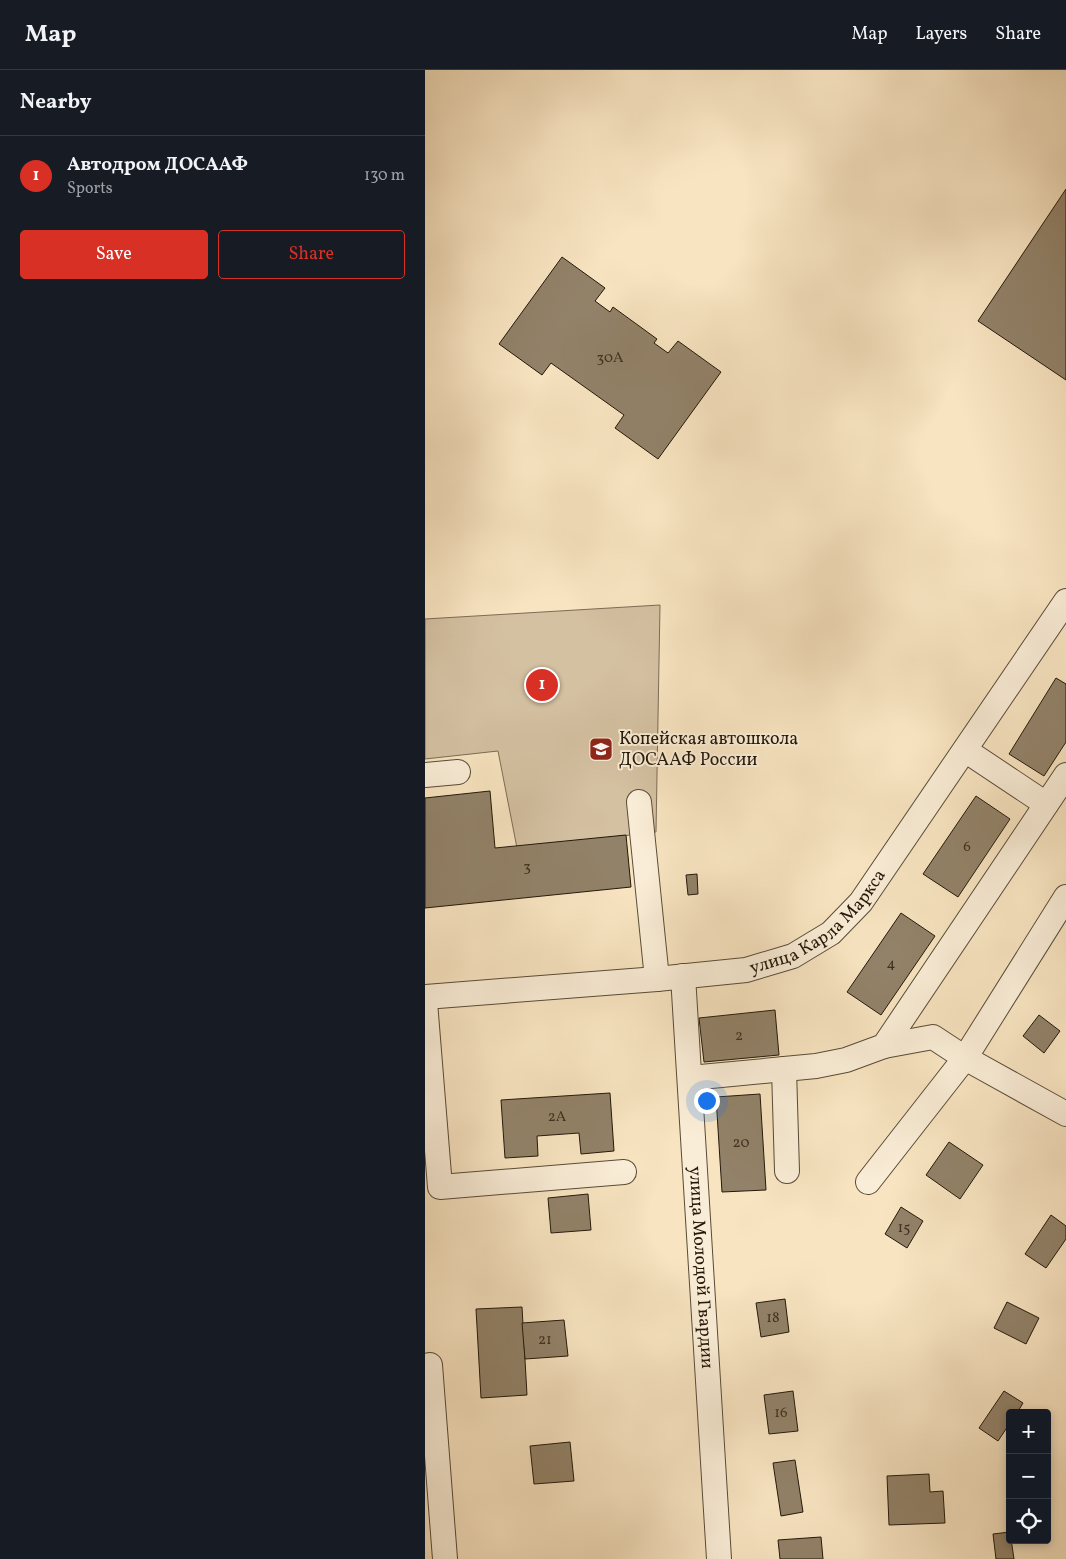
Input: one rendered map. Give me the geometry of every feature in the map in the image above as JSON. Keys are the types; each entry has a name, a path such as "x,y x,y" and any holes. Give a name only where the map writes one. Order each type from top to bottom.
{"street":[{"name":"улица Карла Маркса","path":"425,997 657,979 746,970 793,956 831,933 861,902 1066,601"},
{"path":"884,1046 1059,790 965,750"},
{"path":"425,775 458,772"},
{"path":"639,802 657,979"},
{"path":"868,1182 965,1058 1066,897"},
{"name":"улица Молодой Гвардии","path":"683,976 719,1559"},
{"path":"425,1002 440,1187 625,1172"},
{"path":"690,1078 816,1066 846,1060 884,1046 933,1037 965,1058 1066,1114"},
{"path":"784,1069 787,1171"},
{"path":"425,1366 430,1365 445,1559"}],"shaded area":[{"path":"660,605 656,832 517,848 498,751 425,759 425,619"}],"building":[{"path":"1066,189 1066,380 978,321"},
{"path":"562,257 605,288 595,301 610,312 613,307 657,339 654,343 668,353 678,341 721,372 658,459 615,428 624,415 551,363 542,375 499,344"},
{"path":"1056,678 1066,684 1066,742 1044,776 1009,754"},
{"path":"490,791 495,848 626,835 631,887 425,908 425,798"},
{"path":"976,796 1010,819 958,897 923,874"},
{"path":"697,874 698,894 688,895 686,875"},
{"path":"901,913 935,936 881,1015 847,992"},
{"path":"775,1010 779,1055 704,1062 699,1018"},
{"path":"1039,1015 1060,1031 1044,1053 1023,1036"},
{"path":"610,1093 614,1151 581,1154 579,1133 537,1136 538,1156 505,1158 501,1100"},
{"path":"760,1094 766,1190 722,1192 716,1097"},
{"path":"949,1142 983,1165 960,1199 926,1175"},
{"path":"588,1194 591,1230 551,1233 548,1198"},
{"path":"901,1207 923,1221 907,1248 885,1234"},
{"path":"1051,1215 1066,1226 1066,1239 1046,1268 1025,1254"},
{"path":"785,1299 789,1332 761,1337 756,1303"},
{"path":"1007,1302 1039,1318 1026,1344 994,1328"},
{"path":"522,1307 527,1395 481,1398 476,1309"},
{"path":"564,1320 568,1356 525,1359 522,1323"},
{"path":"793,1391 798,1431 769,1434 764,1395"},
{"path":"1004,1391 1023,1403 1019,1409 1006,1409 1006,1429 998,1441 979,1428"},
{"path":"570,1442 574,1481 534,1484 530,1446"},
{"path":"795,1460 803,1512 781,1516 773,1463"},
{"path":"929,1474 930,1492 943,1491 945,1523 889,1525 887,1476"},
{"path":"1006,1532 1006,1544 1012,1544 1014,1559 996,1559 993,1534"},
{"path":"821,1537 823,1559 780,1559 778,1540"}],"place":[{"name":"Автодром ДОСААФ","path":"542,685"},
{"name":"Копейская автошкола ДОСААФ России","path":"601,749"}]}
